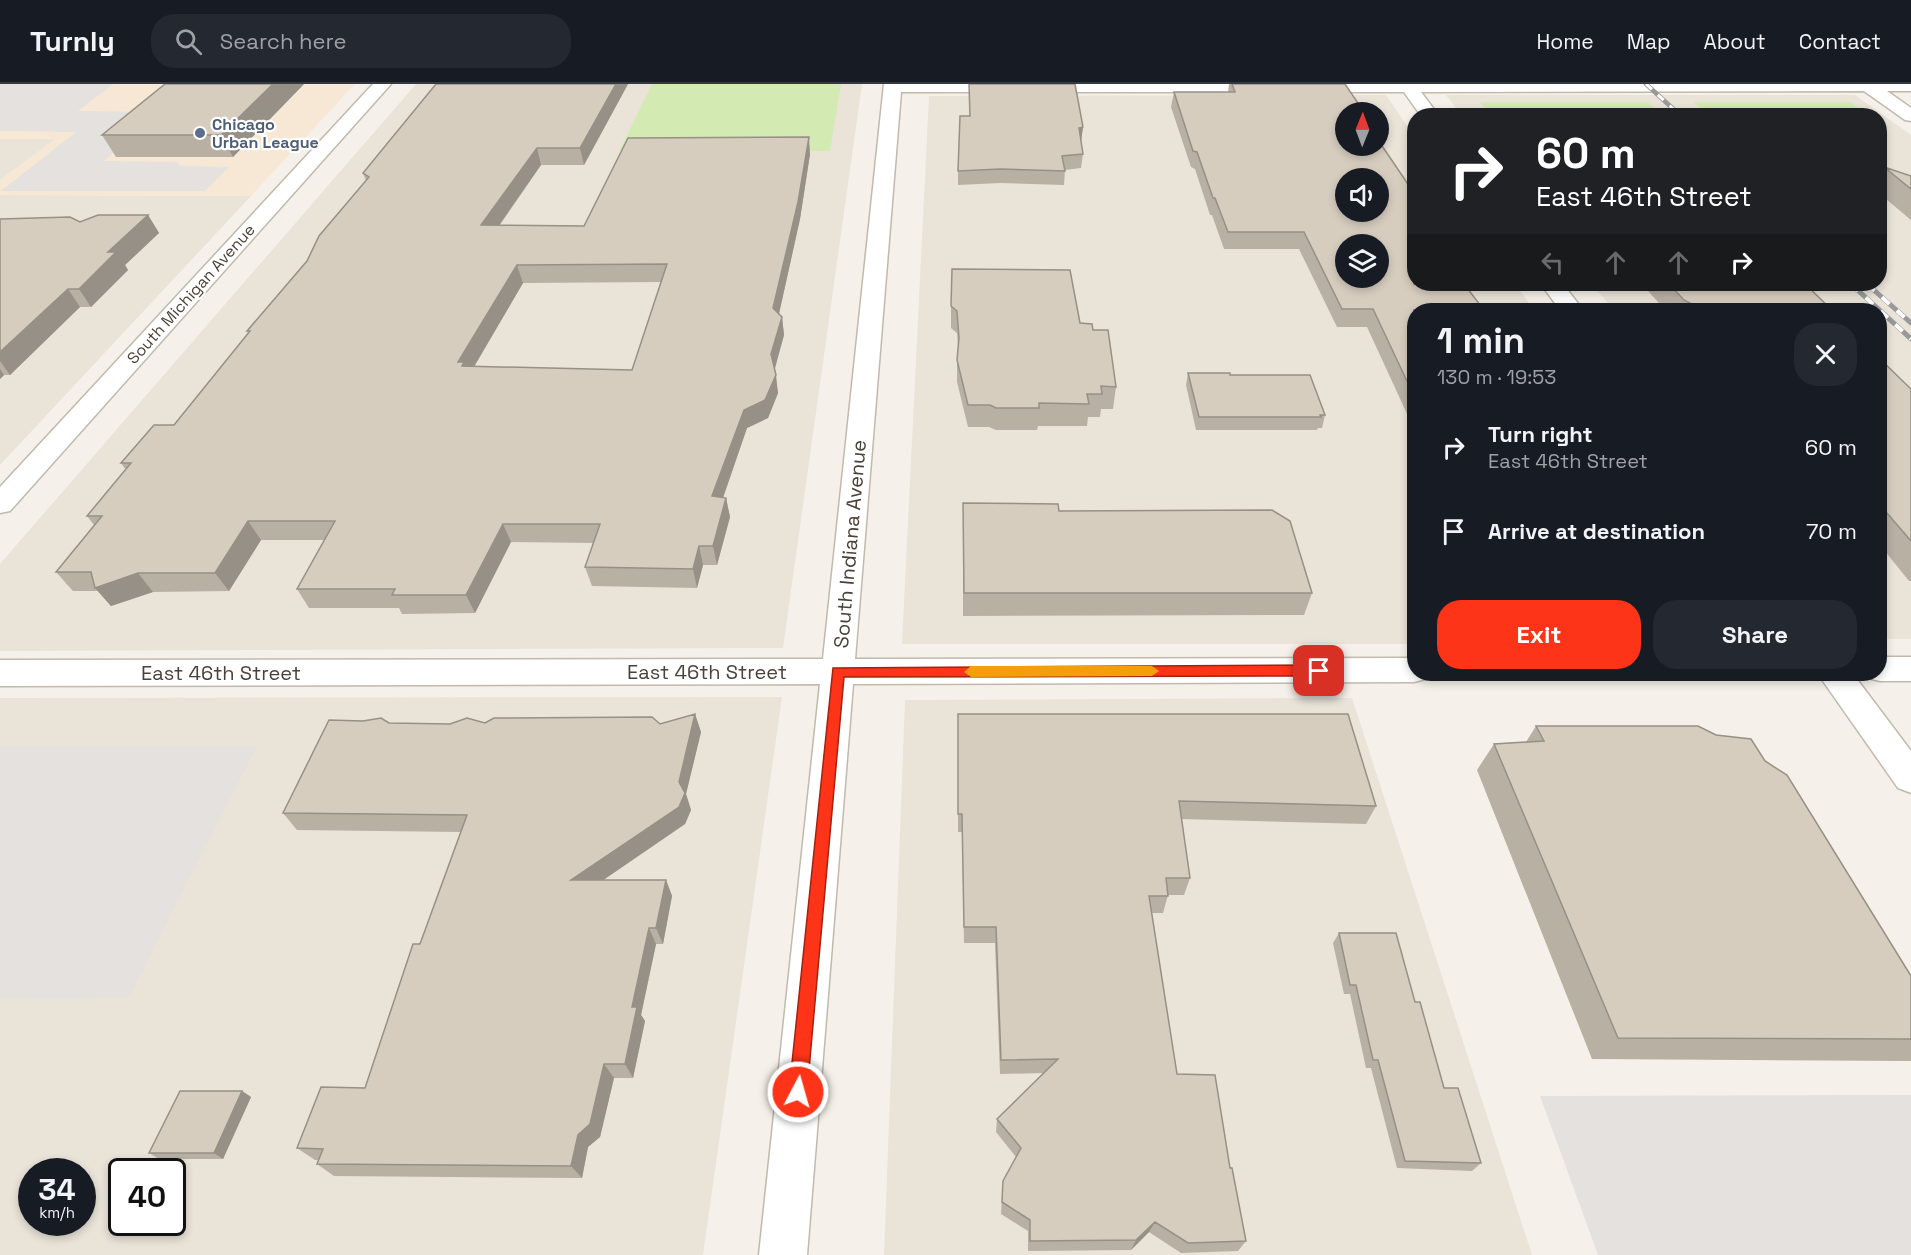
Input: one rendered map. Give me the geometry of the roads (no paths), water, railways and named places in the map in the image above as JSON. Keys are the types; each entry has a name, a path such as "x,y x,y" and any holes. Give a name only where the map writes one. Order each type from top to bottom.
{"street":[{"name":"South Michigan Avenue","path":"0,504 382,84"},
{"path":"1408,85 1424,108"},
{"path":"1867,85 1911,116"},
{"path":"893,86 1911,86"},
{"name":"South Indiana Avenue","path":"783,1255 893,86"},
{"path":"1887,669 1911,669"},
{"name":"East 46th Street","path":"0,673 1407,670"},
{"path":"1840,681 1911,778"}],"railway":[{"path":"1646,84 1672,108"},
{"path":"1859,291 1872,303"},
{"path":"1875,291 1911,323"},
{"path":"1887,317 1911,339"}],"place":[{"name":"Chicago Urban League","path":"200,133"}]}
